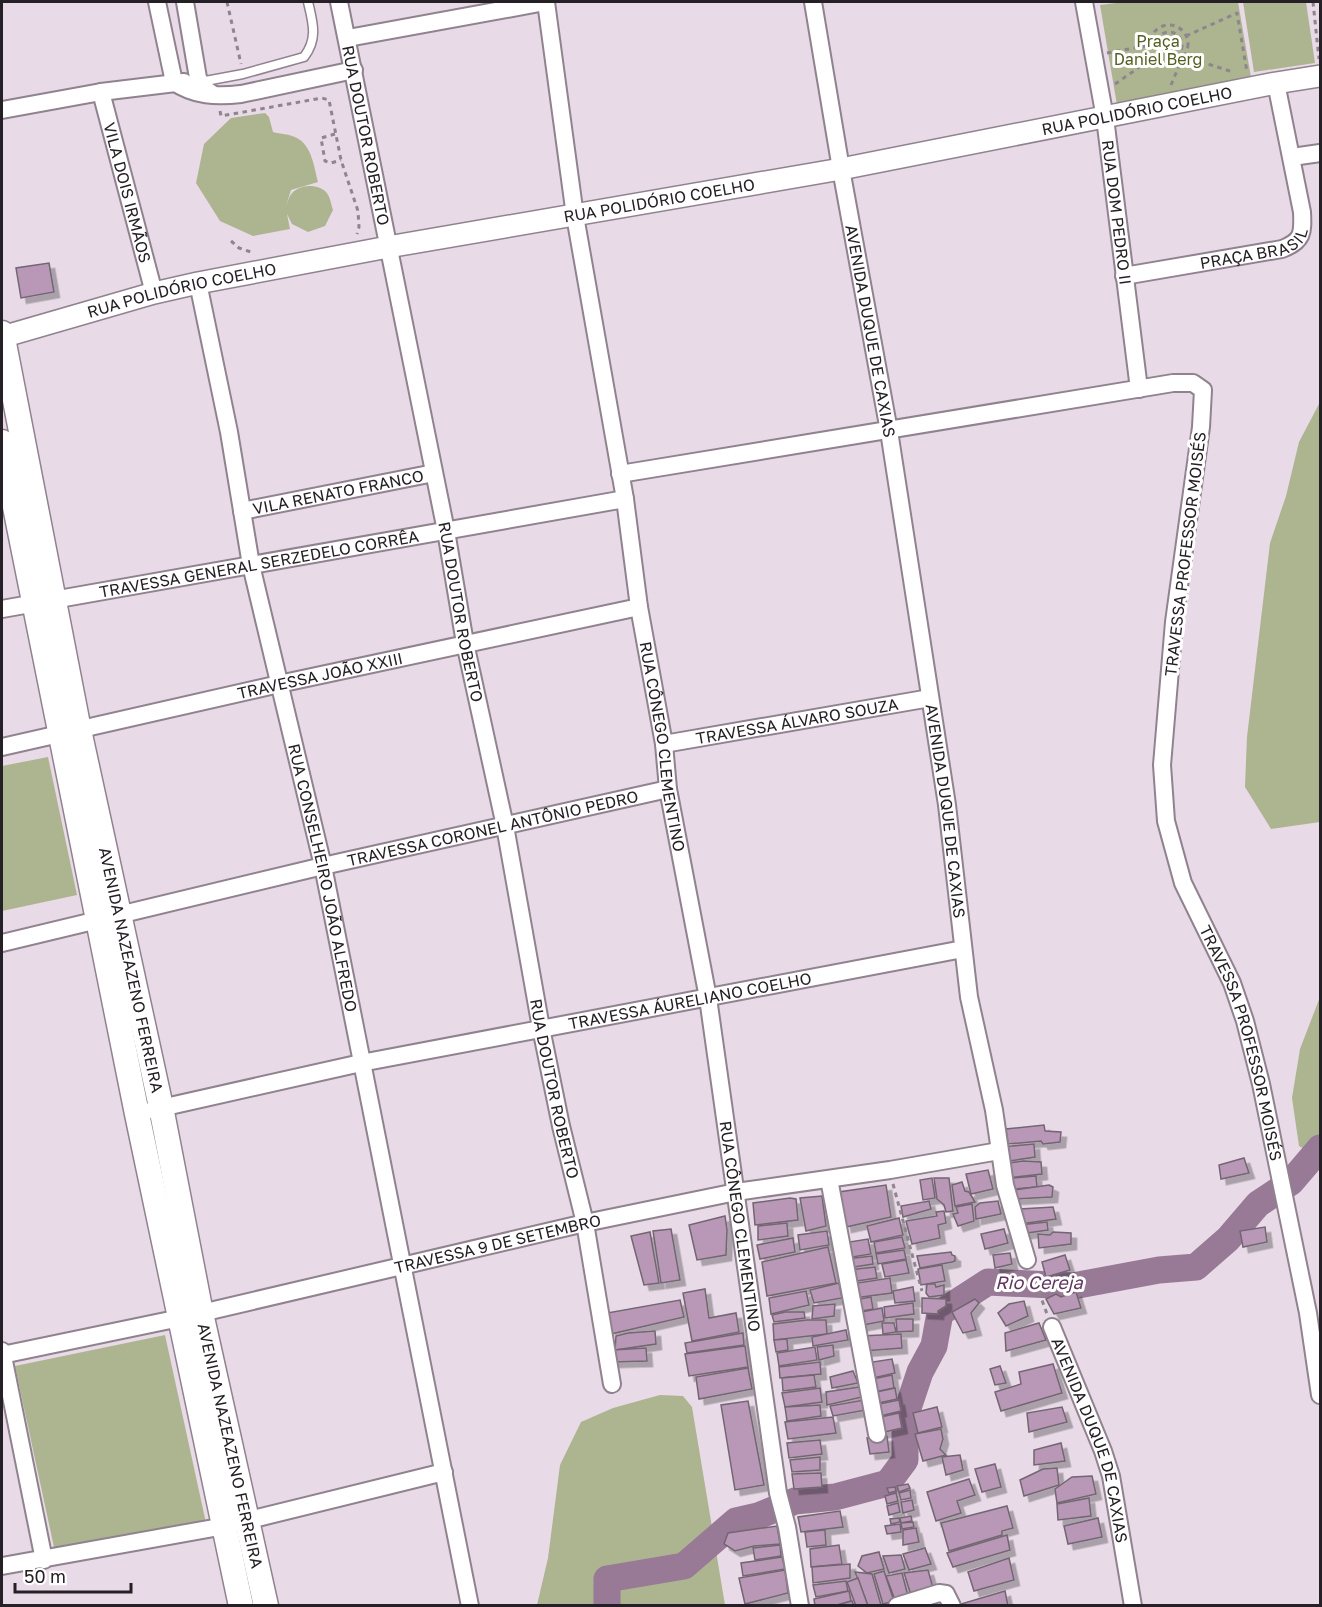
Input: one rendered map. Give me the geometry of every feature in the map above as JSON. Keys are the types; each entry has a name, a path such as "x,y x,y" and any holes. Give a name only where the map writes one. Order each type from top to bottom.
{"main road":[{"name":"AVENIDA NAZEAZENO FERREIRA","path":"2,336 43,601"},
{"name":"AVENIDA NAZEAZENO FERREIRA","path":"2,442 43,601 108,918 136,1114 248,1521 266,1605"},
{"name":"AVENIDA NAZEAZENO FERREIRA","path":"108,918 161,1107 191,1316 225,1526 241,1605"}],"street":[{"path":"157,2 174,82"},
{"path":"185,2 200,82 214,95"},
{"name":"RUA DOUTOR ROBERTO","path":"339,2 446,531 465,643 505,826 541,1028 561,1126 585,1223 612,1384"},
{"path":"348,38 545,2"},
{"name":"RUA CÔNEGO CLEMENTINO","path":"545,2 575,216 625,499 639,607 664,744 668,789 708,998 778,1493 787,1527 800,1605"},
{"name":"AVENIDA DUQUE DE CAXIAS","path":"813,2 840,169 889,431 947,805 969,997 994,1110 1005,1185 1027,1260"},
{"name":"RUA DOM PEDRO II","path":"1084,2 1105,118 1140,389"},
{"path":"174,82 193,92 222,96 354,70"},
{"name":"RUA POLIDÓRIO COELHO","path":"2,336 154,293 198,283 388,247 840,169 1105,118 1276,83 1320,71"},
{"path":"2,110 100,92 174,82 200,82"},
{"name":"PRAÇA BRASIL","path":"1124,276 1282,249 1293,245 1299,239 1303,230 1302,212 1276,83"},
{"name":"VILA DOIS IRMÃOS","path":"100,92 154,293"},
{"path":"1292,157 1320,153"},
{"name":"RUA CONSELHEIRO JOÃO ALFREDO","path":"198,283 229,432 251,565 323,866 470,1605"},
{"name":"TRAVESSA PROFESSOR MOISÉS","path":"620,474 1185,382 1199,385 1203,390 1201,427 1174,622 1162,765 1166,821 1183,883 1232,983 1245,1021 1261,1084 1308,1313 1320,1395"},
{"name":"VILA RENATO FRANCO","path":"242,511 434,473"},
{"name":"TRAVESSA GENERAL SERZEDELO CORRÊA","path":"2,609 625,499"},
{"name":"TRAVESSA JOÃO XXIII","path":"2,747 465,643 639,607"},
{"name":"TRAVESSA ÁLVARO SOUZA","path":"664,744 930,698"},
{"name":"TRAVESSA CORONEL ANTÔNIO PEDRO","path":"2,943 323,866 668,789"},
{"name":"TRAVESSA ÁURELIANO COELHO","path":"136,1114 361,1063 963,949"},
{"name":"TRAVESSA 9 DE SETEMBRO","path":"2,1353 191,1316 585,1223 736,1192 890,1170 999,1151"},
{"path":"829,1179 877,1434"},
{"name":"AVENIDA DUQUE DE CAXIAS","path":"1052,1327 1111,1476 1133,1605"},
{"path":"2,1353 44,1560"},
{"path":"2,1566 225,1526 444,1472"},
{"path":"897,1605 939,1593 946,1594 952,1605"}],"lane":[{"path":"200,82 243,74 304,57 310,50 314,34 308,2"}],"path":[{"path":"227,2 243,74"},
{"path":"1313,2 1320,71"},
{"path":"1183,58 1248,77 1238,13 1186,36"},
{"path":"1182,86 1171,87 1189,46 1184,31 1170,25 1156,30 1150,45 1154,57 1168,64 1176,63 1183,58"},
{"path":"1170,32 1179,36 1183,46 1178,55 1168,58 1159,54 1156,44 1161,35 1170,32"},
{"path":"1094,57 1156,44"},
{"path":"1111,87 1154,57"},
{"path":"330,102 341,160 359,218 359,227 354,238"},
{"path":"335,134 321,138 325,161 341,160"},
{"path":"231,241 233,245 252,254 262,252"},
{"path":"890,1170 922,1291"},
{"name":"AVENIDA DUQUE DE CAXIAS","path":"1027,1260 1052,1327"}],"green space":[{"name":"Praça Daniel Berg","path":"1124,2 1238,2 1252,83 1117,105 1100,5"},
{"path":"1243,2 1306,2 1315,63 1254,72"},
{"path":"265,113 269,117 273,132 294,137 306,146 312,157 318,182 291,190 285,209 290,196 297,189 307,186 318,187 327,194 333,210 325,226 308,232 292,224 287,214 290,229 253,236 220,221 196,183 204,144 231,118"},
{"path":"1320,402 1320,822 1271,829 1245,787 1247,737 1270,543 1286,496 1299,442"},
{"path":"48,757 77,895 2,911 2,766"},
{"path":"1320,997 1320,1158 1299,1146 1292,1098 1300,1049"},
{"path":"165,1335 206,1523 55,1552 15,1366"},
{"path":"660,1395 683,1396 692,1407 725,1605 537,1605 548,1558 560,1465 581,1422 613,1408"}],"building":[{"path":"49,263 54,292 21,298 16,268"},
{"path":"1044,1125 1045,1131 1061,1132 1060,1142 1008,1144 1006,1129"},
{"path":"1034,1144 1035,1157 1003,1162 1000,1147"},
{"path":"1244,1158 1249,1173 1221,1179 1219,1165"},
{"path":"1041,1162 1042,1174 1007,1178 1009,1163"},
{"path":"988,1170 993,1189 971,1194 966,1174"},
{"path":"1036,1176 1037,1187 1014,1189 1013,1178"},
{"path":"932,1178 935,1198 923,1200 920,1180"},
{"path":"934,1178 949,1178 953,1211 946,1212 944,1205 937,1199"},
{"path":"962,1182 965,1191 969,1192 975,1202 955,1206 952,1185"},
{"path":"886,1185 891,1217 846,1227 839,1192"},
{"path":"1049,1185 1053,1187 1052,1197 1015,1199 1014,1190"},
{"path":"822,1196 826,1226 806,1231 800,1198"},
{"path":"796,1199 798,1220 755,1225 753,1203"},
{"path":"929,1201 931,1209 903,1217 901,1206"},
{"path":"998,1201 1001,1214 976,1219 975,1207 980,1203"},
{"path":"972,1204 974,1221 958,1226 953,1214 958,1213 956,1207"},
{"path":"1053,1207 1056,1219 1020,1224 1020,1209"},
{"path":"944,1211 946,1223 938,1225 940,1238 912,1244 906,1221 937,1216 936,1212"},
{"path":"725,1216 726,1255 697,1260 689,1225"},
{"path":"899,1218 903,1235 871,1242 867,1226"},
{"path":"1047,1222 1048,1230 1020,1234 1019,1225"},
{"path":"787,1223 788,1236 758,1240 758,1226"},
{"path":"1265,1227 1267,1242 1243,1247 1240,1231"},
{"path":"671,1229 680,1280 661,1283 653,1231"},
{"path":"1004,1229 1008,1243 985,1249 981,1234"},
{"path":"827,1231 829,1245 800,1250 798,1235"},
{"path":"650,1232 659,1283 644,1285 631,1236"},
{"path":"1053,1232 1071,1233 1071,1244 1039,1248 1038,1234 1050,1235"},
{"path":"902,1237 905,1248 876,1253 874,1242"},
{"path":"793,1238 795,1252 760,1259 757,1245"},
{"path":"868,1239 871,1254 846,1258 843,1243"},
{"path":"828,1247 836,1283 767,1296 762,1262"},
{"path":"904,1250 906,1259 878,1264 876,1254"},
{"path":"951,1252 955,1256 955,1261 920,1268 917,1256"},
{"path":"1010,1253 1012,1264 995,1268 993,1255"},
{"path":"1065,1255 1070,1270 1046,1277 1042,1262"},
{"path":"872,1256 873,1264 848,1268 846,1259"},
{"path":"906,1260 909,1273 885,1277 882,1264"},
{"path":"942,1265 945,1281 921,1285 918,1269"},
{"path":"875,1267 877,1278 850,1282 848,1270"},
{"path":"890,1278 892,1293 854,1298 851,1284"},
{"path":"839,1283 842,1298 814,1303 810,1290"},
{"path":"927,1284 935,1284 936,1287 944,1285 944,1295 929,1297 926,1293"},
{"path":"913,1287 915,1301 895,1303 893,1291"},
{"path":"705,1289 709,1318 736,1313 739,1332 692,1341 683,1293"},
{"path":"806,1291 809,1305 771,1314 769,1298"},
{"path":"1076,1292 1081,1308 1054,1314 1046,1299 1056,1294 1061,1297"},
{"path":"871,1297 873,1309 856,1312 854,1300"},
{"path":"922,1298 946,1299 946,1306 938,1311 938,1314 922,1313"},
{"path":"975,1299 979,1303 971,1313 976,1330 963,1333 952,1312"},
{"path":"680,1300 684,1317 611,1334 607,1313"},
{"path":"1024,1301 1028,1316 1006,1326 998,1313 1009,1304"},
{"path":"913,1303 914,1314 885,1318 884,1307"},
{"path":"835,1304 834,1316 812,1319 813,1306"},
{"path":"882,1308 884,1321 858,1326 856,1313"},
{"path":"804,1312 805,1318 774,1322 772,1315"},
{"path":"896,1319 913,1319 913,1331 897,1332"},
{"path":"826,1320 827,1334 774,1340 773,1324"},
{"path":"882,1323 894,1323 896,1332 883,1334"},
{"path":"1039,1323 1046,1340 1006,1351 1005,1333"},
{"path":"846,1330 848,1340 813,1346 812,1337"},
{"path":"655,1331 656,1344 615,1350 616,1336"},
{"path":"743,1333 744,1345 687,1353 685,1343"},
{"path":"901,1334 902,1348 863,1351 861,1336"},
{"path":"787,1339 788,1350 776,1352 774,1340"},
{"path":"833,1345 834,1356 819,1360 817,1347"},
{"path":"745,1346 748,1367 689,1376 685,1354"},
{"path":"815,1347 817,1360 779,1366 777,1353"},
{"path":"646,1348 647,1361 613,1362 613,1350"},
{"path":"892,1359 895,1373 869,1379 866,1363"},
{"path":"820,1362 821,1374 780,1378 779,1367"},
{"path":"1053,1364 1062,1393 1001,1411 995,1392 1021,1384 1019,1372"},
{"path":"1000,1366 1006,1383 995,1385 990,1369"},
{"path":"748,1368 752,1389 699,1399 696,1377"},
{"path":"853,1371 858,1383 832,1388 830,1377"},
{"path":"814,1375 816,1387 783,1391 782,1378"},
{"path":"892,1375 894,1388 870,1393 868,1380"},
{"path":"859,1387 862,1397 827,1405 826,1392"},
{"path":"820,1388 822,1402 785,1407 782,1393"},
{"path":"895,1388 897,1399 874,1404 872,1393"},
{"path":"864,1400 866,1410 833,1416 830,1406"},
{"path":"899,1400 901,1411 876,1417 874,1405"},
{"path":"748,1401 764,1485 735,1490 721,1405"},
{"path":"820,1405 821,1416 787,1421 785,1407"},
{"path":"937,1407 942,1427 918,1433 913,1413"},
{"path":"1062,1407 1067,1422 1029,1432 1027,1413"},
{"path":"899,1413 902,1428 880,1433 876,1418"},
{"path":"833,1417 836,1433 788,1439 785,1422"},
{"path":"941,1429 943,1439 940,1449 946,1455 923,1461 915,1434"},
{"path":"887,1436 889,1452 870,1454 867,1438"},
{"path":"820,1440 822,1454 789,1458 787,1443"},
{"path":"1061,1443 1065,1461 1034,1465 1034,1450"},
{"path":"960,1455 963,1470 946,1475 942,1457"},
{"path":"820,1457 820,1470 792,1472 790,1460"},
{"path":"995,1464 1001,1487 982,1492 975,1469"},
{"path":"1057,1468 1059,1485 1024,1496 1020,1480 1043,1469"},
{"path":"821,1473 822,1487 794,1489 792,1474"},
{"path":"1092,1476 1096,1494 1057,1503 1055,1489 1072,1477"},
{"path":"969,1479 975,1495 957,1501 961,1513 936,1521 927,1492"},
{"path":"908,1484 910,1488 899,1492 897,1486"},
{"path":"895,1487 896,1491 889,1493 887,1488"},
{"path":"910,1490 911,1498 901,1500 899,1493"},
{"path":"896,1493 898,1501 887,1504 885,1496"},
{"path":"1089,1498 1091,1516 1058,1520 1057,1504"},
{"path":"912,1500 914,1510 903,1513 901,1502"},
{"path":"898,1503 900,1512 889,1515 887,1506"},
{"path":"1007,1506 1013,1528 1002,1531 1002,1535 949,1551 941,1523"},
{"path":"840,1511 843,1527 801,1532 798,1517"},
{"path":"911,1516 912,1521 901,1523 900,1518"},
{"path":"899,1518 900,1522 891,1524 890,1519"},
{"path":"1098,1518 1102,1537 1068,1544 1064,1526"},
{"path":"913,1522 914,1527 902,1529 901,1523"},
{"path":"900,1524 901,1532 887,1534 885,1526"},
{"path":"777,1526 780,1544 754,1546 735,1551 724,1544 728,1533"},
{"path":"916,1528 919,1542 903,1545 903,1530"},
{"path":"825,1530 826,1545 807,1547 805,1532"},
{"path":"1007,1535 1010,1550 953,1567 947,1553"},
{"path":"780,1545 781,1556 755,1560 753,1548"},
{"path":"839,1545 842,1564 811,1567 810,1549"},
{"path":"925,1548 931,1564 909,1570 903,1554"},
{"path":"879,1552 884,1569 867,1573 858,1566 862,1556"},
{"path":"901,1555 905,1569 889,1573 883,1556"},
{"path":"782,1557 785,1569 743,1576 741,1563"},
{"path":"1009,1558 1014,1580 974,1591 968,1572"},
{"path":"850,1564 850,1578 813,1583 812,1567"},
{"path":"785,1570 788,1593 745,1604 739,1578"},
{"path":"928,1570 933,1588 911,1595 904,1573"},
{"path":"884,1571 894,1601 883,1604 874,1574"},
{"path":"855,1572 872,1574 881,1605 868,1606"},
{"path":"902,1573 908,1596 895,1600 886,1576"},
{"path":"858,1578 868,1606 856,1606 847,1582"},
{"path":"846,1581 848,1591 816,1597 813,1585"},
{"path":"849,1591 851,1601 835,1606 815,1606 814,1599"},
{"path":"1005,1591 1008,1606 961,1606 961,1604"},
{"path":"852,1601 854,1606 837,1605"}],"waterway":[{"name":"Rio Cereja","path":"607,1606 607,1579 684,1566 736,1521 758,1516 795,1501 835,1497 888,1483 905,1460 905,1417 920,1372 934,1346 940,1313 988,1282 1073,1286 1159,1270 1196,1267 1228,1239 1258,1204 1291,1182 1320,1148"}]}
